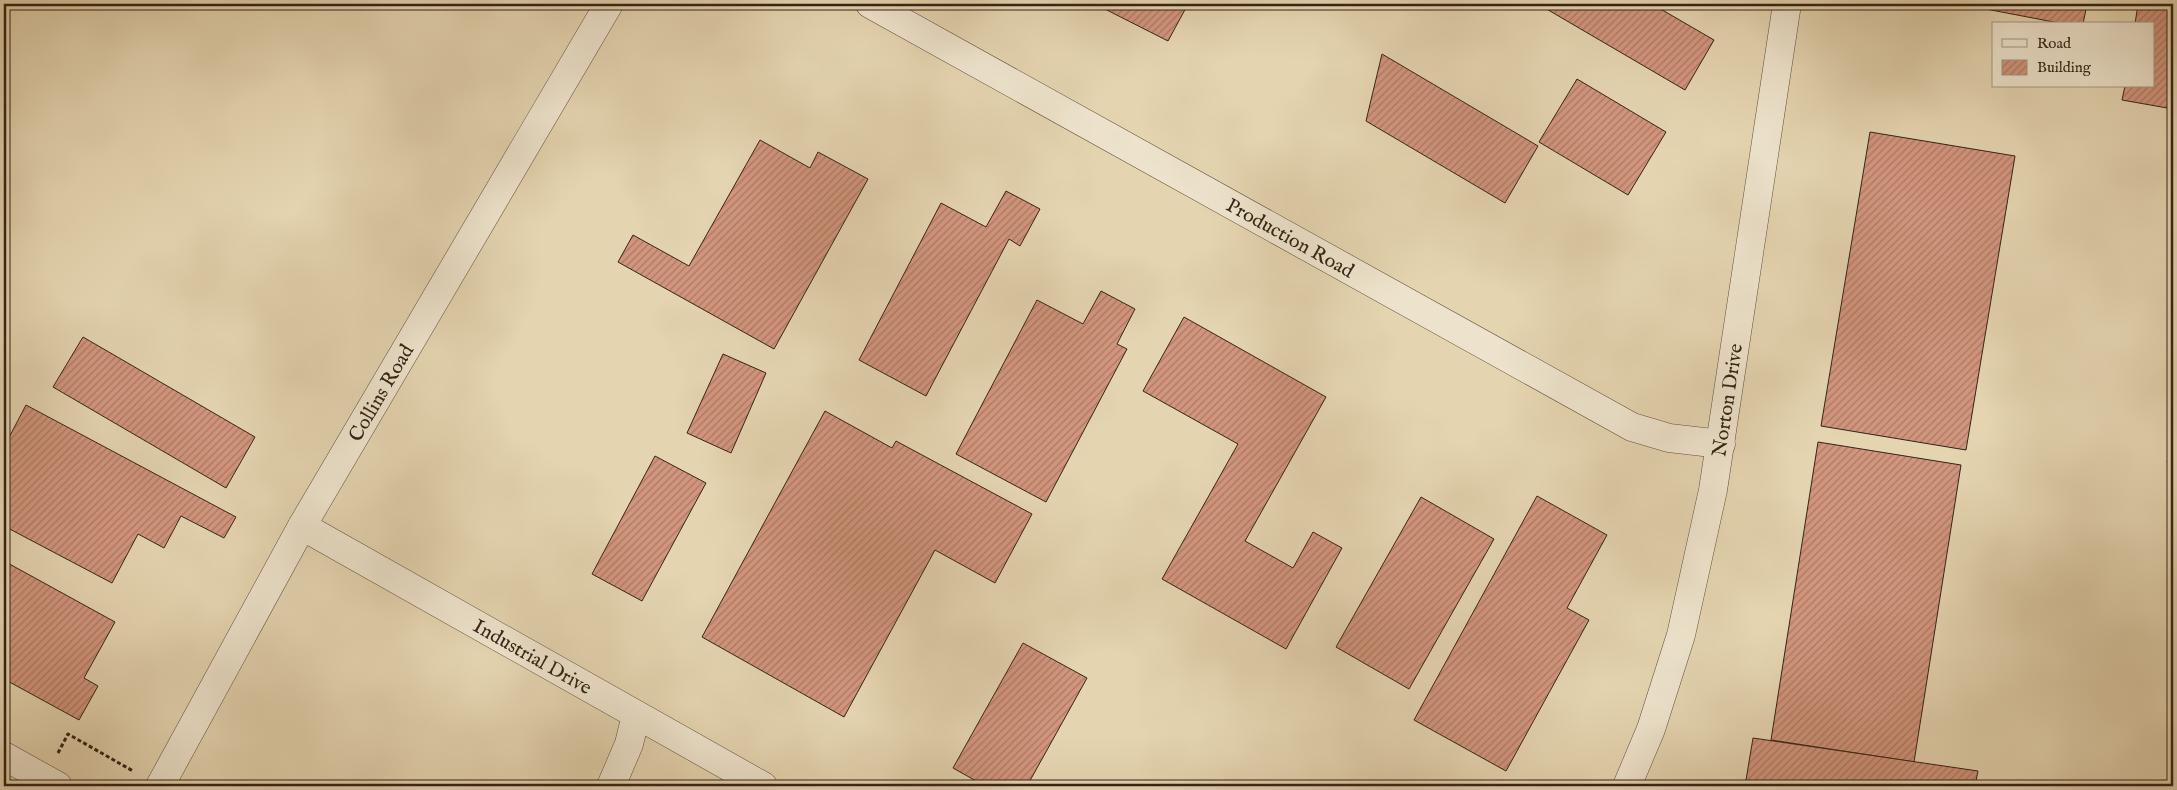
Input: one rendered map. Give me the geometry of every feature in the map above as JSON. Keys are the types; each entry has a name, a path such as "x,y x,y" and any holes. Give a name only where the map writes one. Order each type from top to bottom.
{"street":[{"name":"Collins Road","path":"160,786 302,526 609,4"},
{"name":"Production Road","path":"870,4 1632,427 1669,438 1721,444"},
{"name":"Norton Drive","path":"1627,786 1650,729 1681,635 1721,444 1787,4"},
{"name":"Industrial Drive","path":"302,526 763,786"},
{"path":"611,786 629,744 636,715"},
{"path":"4,756 51,782"}],"path":[{"path":"51,782 68,734 160,786"}],"building":[{"path":"1095,4 1188,4 1168,41"},
{"path":"1538,4 1652,4 1714,40 1685,90"},
{"path":"1960,4 2087,4 2083,22 2054,22"},
{"path":"2138,4 2173,4 2173,109 2122,100 2125,88 2154,88 2154,22 2135,22"},
{"path":"1382,54 1538,146 1505,203 1366,121"},
{"path":"1577,79 1666,132 1628,195 1539,142"},
{"path":"1870,132 2015,156 1966,450 1821,426"},
{"path":"760,140 810,168 818,152 868,179 774,349 618,262 633,235 689,266"},
{"path":"1006,191 1040,209 1020,246 1009,239 926,396 859,360 941,203 986,227"},
{"path":"1101,291 1135,309 1117,344 1127,349 1046,502 956,454 1037,300 1083,324"},
{"path":"1184,317 1326,397 1245,541 1293,568 1313,532 1342,548 1286,649 1162,579 1238,444 1143,391"},
{"path":"83,337 255,437 226,488 53,387"},
{"path":"723,354 766,373 731,453 687,433"},
{"path":"26,405 236,517 224,538 181,516 164,548 138,534 112,583 4,526 4,447"},
{"path":"825,411 892,448 896,441 1032,514 995,583 935,550 844,717 702,637"},
{"path":"1818,442 1961,465 1914,762 1771,740"},
{"path":"655,456 706,483 642,601 592,574"},
{"path":"2173,459 2173,482 2167,461"},
{"path":"1537,496 1607,535 1567,608 1589,620 1506,771 1414,720"},
{"path":"1421,497 1494,539 1409,689 1336,647"},
{"path":"4,561 115,622 84,678 98,686 79,720 4,679"},
{"path":"1023,643 1087,678 1027,786 985,786 953,768"},
{"path":"1753,738 1978,771 1975,786 1745,786"}]}
